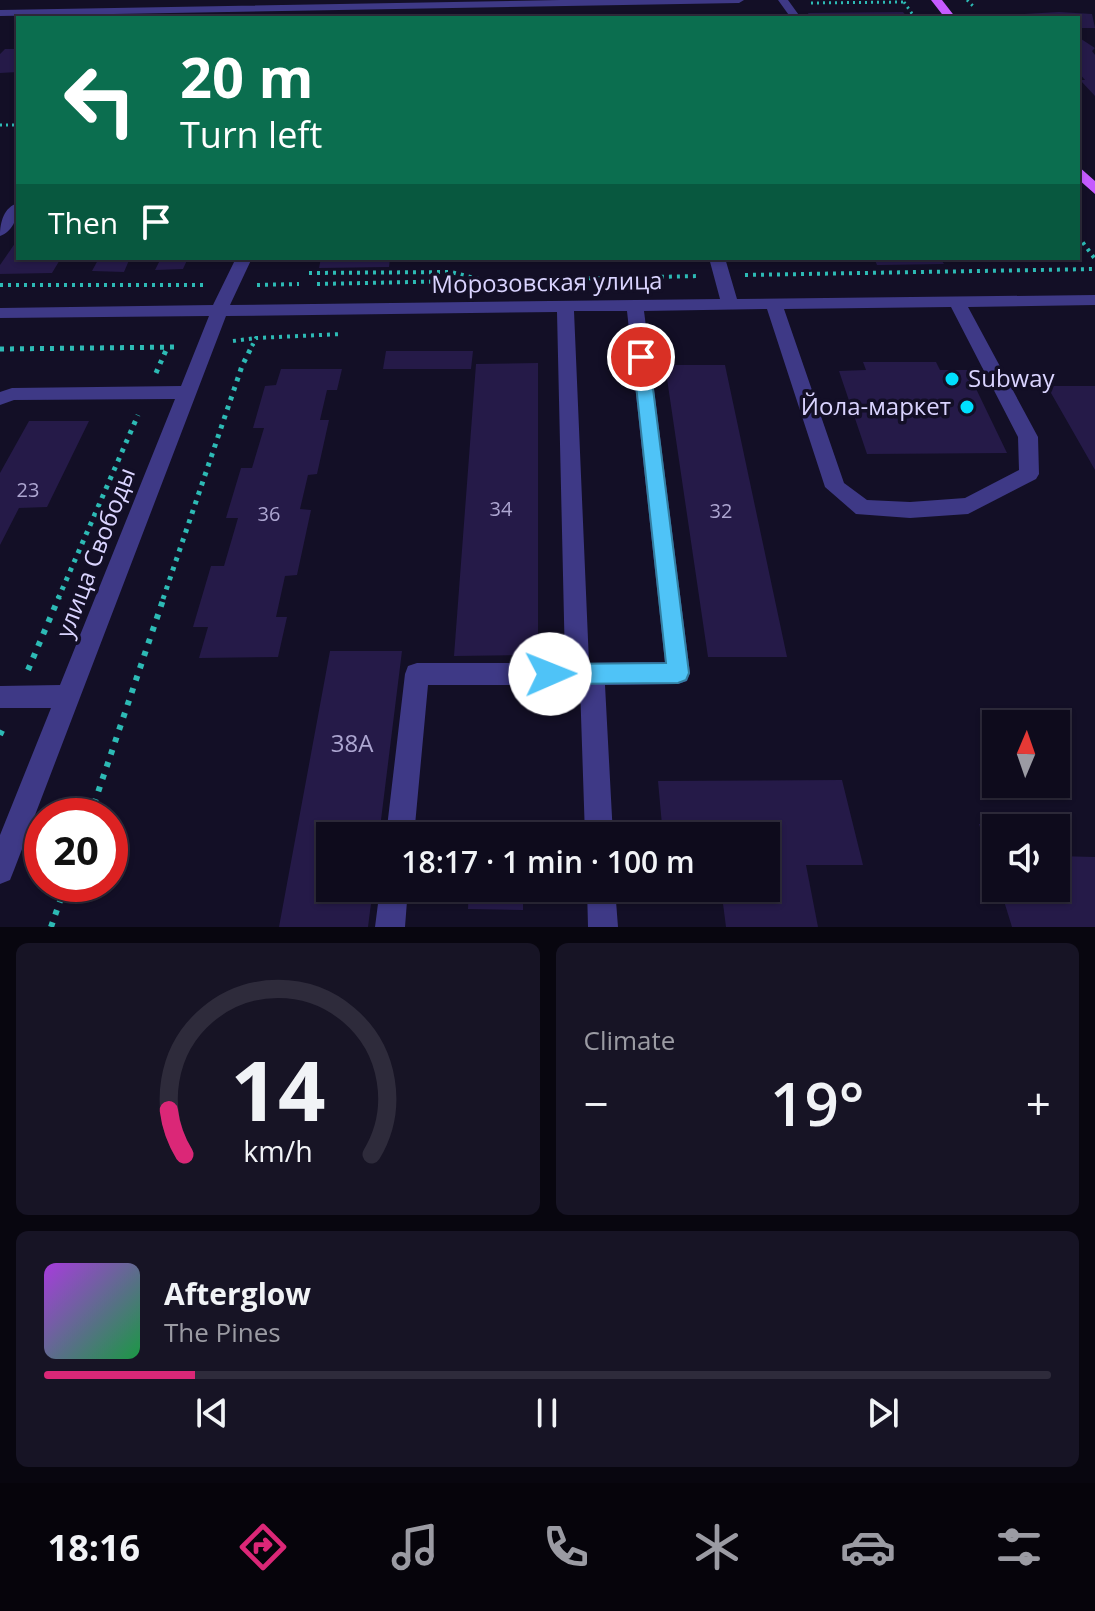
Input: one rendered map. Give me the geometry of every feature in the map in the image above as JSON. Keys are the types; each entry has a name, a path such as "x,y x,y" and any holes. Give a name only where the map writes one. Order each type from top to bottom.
{"main road":[{"path":"936,0 949,16"},
{"path":"1080,172 1095,190"}],"street":[{"path":"45,12 60,0"},
{"path":"0,13 304,13 334,9 739,0"},
{"path":"530,4 533,16"},
{"path":"0,231 16,210"},
{"name":"улица Свободы","path":"0,870 229,285 243,260"},
{"path":"718,260 730,305"},
{"name":"Морозовская улица","path":"0,313 1095,300"},
{"path":"774,304 835,487 863,508 910,510 968,506 1029,474 1028,437 957,302"},
{"path":"565,306 584,674 598,822"},
{"path":"401,822 417,674 678,673 635,306"},
{"path":"0,399 12,394 187,392"},
{"path":"8,697 68,696"},
{"path":"390,927 393,902"},
{"path":"602,902 603,927"}],"path":[{"path":"967,0 975,8"},
{"path":"786,3 903,1"},
{"path":"1080,239 1095,259"},
{"path":"0,285 229,285 1095,269"},
{"path":"309,273 451,272 488,281"},
{"path":"96,798 242,366 256,338 349,334"},
{"path":"0,349 167,348 8,697 0,735"},
{"path":"51,927 60,902"}],"building":[{"path":"903,12 906,16 809,16 808,13"},
{"path":"1024,14 1092,14 1095,28 1080,28 1080,16"},
{"path":"1080,38 1095,48 1092,51 1095,55 1095,96 1080,80 1085,80 1080,74"},
{"path":"5,49 16,49 16,72 0,73 0,54"},
{"path":"16,242 16,260 60,260 52,273 0,274 0,265"},
{"path":"98,260 129,260 124,272 92,271"},
{"path":"160,260 187,260 183,269 155,270"},
{"path":"321,260 390,260 389,267 319,268"},
{"path":"875,260 941,260 944,264 877,265"},
{"path":"386,351 473,351 471,369 383,369"},
{"path":"863,362 936,362 940,370 967,370 1007,453 867,454 839,371 866,370"},
{"path":"538,363 538,655 454,656 476,364"},
{"path":"665,365 725,365 787,657 708,657"},
{"path":"281,369 342,369 337,390 327,390 320,420 329,420 317,474 308,475 300,509 311,510 297,575 285,576 276,617 287,617 278,657 199,658 208,627 193,627 211,566 224,566 238,518 226,518 241,468 252,468 264,428 253,428 265,386 276,385"},
{"path":"1047,386 1095,386 1095,470"},
{"path":"29,421 89,421 47,507 19,508 0,545 0,473"},
{"path":"330,651 402,651 381,822 316,822 316,902 371,902 368,927 279,927"},
{"path":"842,780 863,865 806,865 818,927 726,927 723,902 780,902 780,822 662,822 658,781"},
{"path":"1070,856 1095,857 1095,927 1012,927 1004,902 1070,902"},
{"path":"468,902 523,902 523,910 468,909"}],"place":[{"name":"Subway","path":"952,379"},
{"name":"Йола-маркет","path":"967,407"}],"route":[{"path":"550,674 678,673 641,357"}]}
